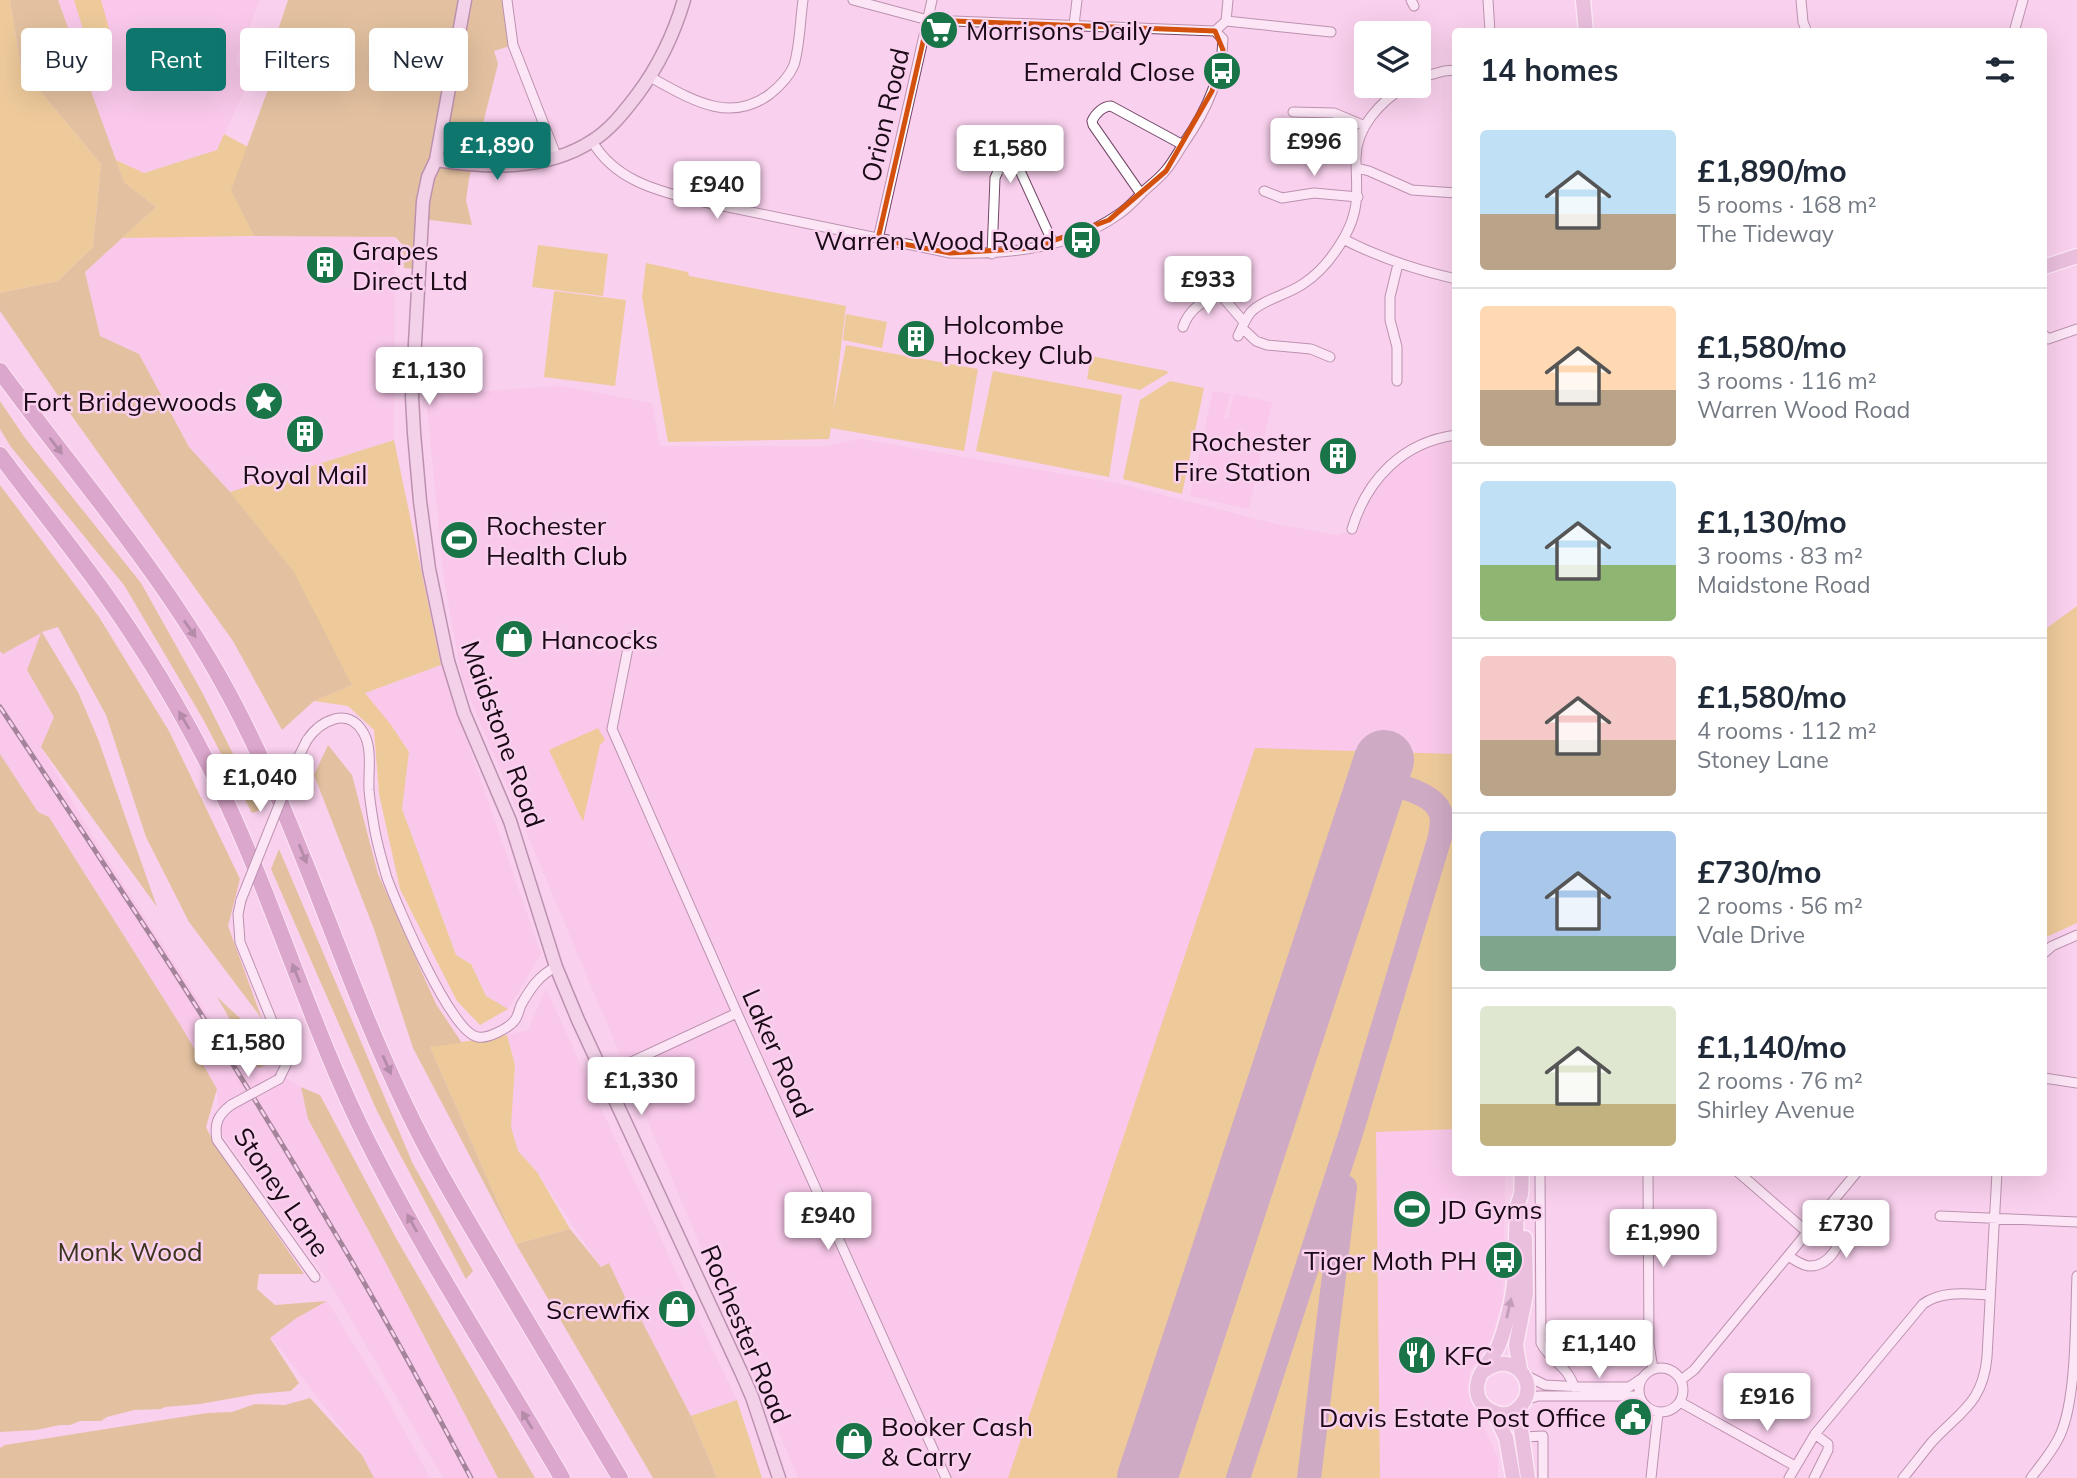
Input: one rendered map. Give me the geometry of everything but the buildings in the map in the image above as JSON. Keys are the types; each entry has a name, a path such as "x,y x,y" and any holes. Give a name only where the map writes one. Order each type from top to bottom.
{"highway":[{"path":"0,372 158,583 219,676 277,790 368,1020 406,1108 480,1242 621,1478"},
{"path":"0,455 103,592 144,653 195,739 240,833 319,1031 367,1140 489,1358 562,1478"}],"main road":[{"name":"Maidstone Road","path":"465,0 436,160 428,177 423,201 412,397 416,468 428,557 440,628 461,705 510,821 556,967 666,1210"},
{"path":"436,160 467,165 531,163 557,158 592,141 626,110 650,78 676,27 684,0"},
{"path":"1583,0 1586,28"},
{"path":"2047,266 2077,256"},
{"path":"1513,1478 1506,1438 1493,1413 1483,1405 1478,1395 1478,1381 1499,1343 1511,1301 1516,1268 1517,1206 1522,1176"},
{"path":"1520,1196 1524,1206 1527,1284 1517,1342 1528,1389 1521,1404 1522,1437 1528,1478"},
{"name":"Rochester Road","path":"666,1210 752,1397 779,1478"},
{"path":"1484,1371 1494,1364 1503,1363 1513,1365 1522,1372"},
{"path":"1493,1413 1508,1413 1521,1404"}],"street":[{"path":"507,0 513,45 557,158"},
{"path":"650,78 704,104 727,110 763,99 786,79 793,66 803,0"},
{"path":"592,141 602,156 616,168 636,182 656,190 717,206 950,253 992,254 1053,243 1084,232 1120,214 1166,171 1200,120 1219,68 1223,39 1215,31 928,20 853,0"},
{"name":"Orion Road","path":"878,239 932,0"},
{"path":"1074,25 1077,0"},
{"path":"1215,31 1226,21 1228,0"},
{"path":"1488,0 1490,28"},
{"path":"1801,0 1805,28"},
{"path":"2015,28 2023,0"},
{"path":"1226,21 1331,32"},
{"path":"1431,75 1452,70"},
{"path":"1241,329 1251,312 1303,284 1324,266 1343,239 1354,215 1357,197 1357,145 1365,126 1388,98"},
{"path":"1142,194 1093,125 1091,121 1094,116 1106,106 1111,106 1183,145"},
{"path":"1293,112 1334,113 1365,126"},
{"path":"992,254 995,178 999,169 1016,163 1053,243"},
{"path":"1357,168 1412,190 1452,193"},
{"path":"1264,191 1282,198 1314,193 1357,197"},
{"path":"1343,239 1398,264 1452,278"},
{"path":"1397,381 1397,347 1391,320 1390,297 1398,264"},
{"path":"1219,273 1220,294 1241,329 1256,341 1267,345 1311,349 1330,357"},
{"path":"1183,327 1186,317 1197,306 1220,294"},
{"path":"2047,338 2077,329"},
{"path":"1352,529 1364,498 1386,468 1416,447 1452,436"},
{"name":"Laker Road","path":"630,638 612,729 946,1478"},
{"name":"Stoney Lane","path":"315,1277 217,1140 216,1120 232,1105 279,1079 286,1065 285,1053 240,942 238,914 241,900 298,760 316,728 336,718 346,719 356,723 364,733 369,758 369,792 374,825 388,879 425,965 468,1032 480,1038 493,1035 516,1019 521,1005 535,984 545,972 556,967"},
{"path":"2047,950 2077,934"},
{"path":"603,1075 737,1013"},
{"path":"2047,1078 2077,1083"},
{"path":"1540,1176 1541,1341 1545,1351 1561,1365 1569,1387"},
{"path":"1648,1176 1649,1344 1653,1369"},
{"path":"1743,1176 1807,1232"},
{"path":"1681,1380 1694,1370 1854,1176"},
{"path":"1903,1478 1933,1442 1973,1402 1983,1381 1997,1176"},
{"path":"1788,1256 1810,1266 1825,1261 1838,1247 1842,1229 1836,1217 1826,1210"},
{"path":"1940,1216 2077,1222"},
{"path":"2031,1478 2053,1448 2067,1413 2077,1276"},
{"path":"1789,1478 1815,1434 1923,1304 1931,1298 1943,1295 1990,1295"},
{"path":"1522,1372 1545,1385 1629,1387 1653,1369 1669,1369 1681,1380 1683,1389 1680,1402 1668,1411 1658,1412 1646,1407 1639,1395 1641,1379"},
{"path":"1521,1404 1538,1396 1639,1395"},
{"path":"1680,1402 1795,1466"},
{"path":"1651,1478 1658,1412"},
{"path":"1814,1478 1828,1450 1828,1444 1815,1434"},
{"path":"1522,1437 1543,1436 1543,1478"}],"highlighted area":[{"path":"928,20 1215,31 1223,50 1212,91 1166,171 1109,220 1034,248 950,253 878,239"}],"shaded area":[{"path":"0,0 10,0 21,68 21,91 40,91 101,164 93,247 58,281 0,293"},
{"path":"58,0 260,0 249,28 240,28 240,50 236,60 240,69 240,91 244,91 217,150 143,173 116,160 91,91 112,91 112,28 68,28"},
{"path":"74,0 101,0 109,28 83,28"},
{"path":"224,134 248,147 232,190 254,236 122,238 156,207 124,182 116,160 144,173 217,150"},
{"path":"395,237 394,440 230,492 189,447 139,354 100,336 85,272 122,238"},
{"path":"538,245 608,254 603,296 532,287"},
{"path":"646,263 688,272 689,276 846,306 833,412 846,345 978,369 964,451 831,428 829,439 668,442 642,297"},
{"path":"554,291 626,300 615,386 544,377"},
{"path":"846,314 887,322 882,348 843,340"},
{"path":"1091,356 1168,373 1140,390 1087,379"},
{"path":"993,371 1122,395 1109,477 976,451"},
{"path":"1170,381 1204,388 1182,494 1123,479 1140,400"},
{"path":"561,386 652,403 660,446 826,446 860,439 1121,484 1280,525 1337,535 1347,532 1356,534 1368,504 1382,481 1401,462 1431,446 1452,442 1452,1176 1505,1176 1503,1299 1492,1337 1484,1353 1469,1371 1470,1398 1498,1458 1498,1478 952,1478 674,856 938,1478 798,1478 462,679 444,579 425,388 464,392"},
{"path":"1213,391 1230,394 1224,418 1228,419 1234,394 1272,402 1249,509 1190,496"},
{"path":"394,440 441,665 365,693 409,752 402,809 456,955 471,964 486,996 508,1009 480,1025 457,1001 400,889 379,794 374,730 348,706 314,701 352,685 230,492"},
{"path":"2077,606 2077,923 2047,937 2047,628"},
{"path":"42,632 27,670 54,717 41,747 93,837 225,1041 301,1087 308,1119 498,1478 443,1478 330,1283 221,1132 217,1089 181,1026 49,817 38,812 0,754 0,651 3,654"},
{"path":"441,665 541,954 508,1009 486,996 471,964 456,955 402,809 409,752 365,693"},
{"path":"598,728 605,740 600,745 583,822 549,750"},
{"path":"1255,748 1452,754 1452,1129 1376,1132 1380,1478 1008,1478"},
{"path":"546,989 737,1400 691,1416 634,1306 626,1300 609,1263 601,1267 537,1172 518,1151 511,1127 515,1065 507,1035 528,1030"},
{"path":"507,1035 515,1065 511,1127 518,1151 537,1172 570,1229 516,1244 430,1047"},
{"path":"327,1301 382,1390 430,1478 374,1478 362,1455 271,1337 295,1319"},
{"path":"737,1400 762,1478 717,1478 691,1416"}],"green space":[{"path":"10,0 58,0 68,28 21,28 21,68"},
{"path":"288,0 507,0 513,45 494,51 498,64 466,200 472,225 422,219 418,269 404,268 403,245 395,237 254,236 231,190 267,91 355,91 355,28 279,28"},
{"path":"40,91 91,91 124,182 156,207 85,272 100,336 139,354 189,447 230,492 294,572 352,685 314,701 282,730 233,641 0,311 0,293 58,281 93,247 101,164"},
{"path":"0,401 25,438 141,583 202,692 261,810 252,813 203,719 124,585 11,447 0,429"},
{"path":"0,485 99,617 169,731 240,879 228,926 262,1019 189,922 146,837 106,715 58,627 42,632 78,692 98,739 157,907 41,747 54,717 27,670 41,633 3,654 0,651"},
{"path":"328,745 352,775 378,874 436,1004 462,1043 430,1047 516,1244 413,1048 374,929 314,775"},
{"name":"Monk Wood","path":"0,754 38,812 49,817 181,1026 217,1089 206,1127 304,1274 259,1274 257,1289 275,1305 327,1301 295,1319 270,1338 299,1383 291,1391 161,1409 134,1410 101,1421 80,1421 36,1430 0,1432"},
{"path":"279,849 413,1164 473,1271 466,1279 377,1111 271,869"},
{"path":"217,997 276,1049 276,1062 258,1068"},
{"path":"301,1087 320,1095 396,1238 535,1478 498,1478 308,1119"},
{"path":"570,1229 601,1267 609,1263 691,1416 717,1478 653,1478 516,1244"},
{"path":"310,1398 362,1455 374,1478 0,1478 0,1448 5,1445 207,1413 232,1412 255,1404 285,1405"}],"taxiway":[{"path":"1238,1478 1351,1133 1440,837 1441,814 1431,800 1414,791 1378,780"},
{"path":"1309,1478 1345,1187"}],"runway":[{"path":"1147,1478 1384,760"}],"railway":[{"path":"0,707 255,1099 370,1293 471,1478"}],"place":[{"name":"Morrisons Daily","path":"939,30"},
{"name":"Emerald Close","path":"1222,71"},
{"name":"Warren Wood Road","path":"1082,240"},
{"name":"Grapes Direct Ltd","path":"325,265"},
{"name":"Holcombe Hockey Club","path":"916,339"},
{"name":"Fort Bridgewoods","path":"264,401"},
{"name":"Royal Mail","path":"305,434"},
{"name":"Rochester Fire Station","path":"1338,456"},
{"name":"Rochester Health Club","path":"459,540"},
{"name":"Hancocks","path":"514,639"},
{"name":"JD Gyms","path":"1412,1209"},
{"name":"Tiger Moth PH","path":"1504,1260"},
{"name":"Screwfix","path":"677,1309"},
{"name":"KFC","path":"1417,1355"},
{"name":"Davis Estate Post Office","path":"1633,1417"},
{"name":"Booker Cash & Carry","path":"854,1441"}]}
